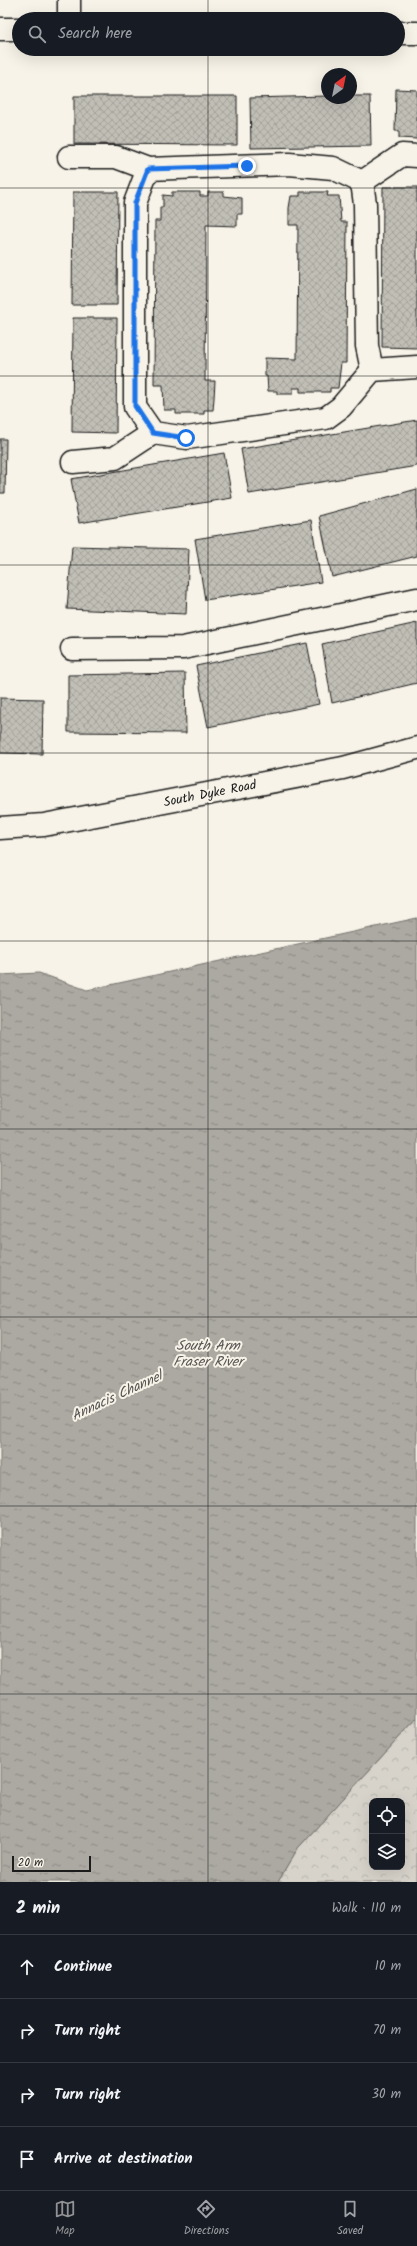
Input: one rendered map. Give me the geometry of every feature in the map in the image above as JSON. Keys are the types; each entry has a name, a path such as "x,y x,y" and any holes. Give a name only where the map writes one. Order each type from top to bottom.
{"street":[{"path":"69,0 69,12"},
{"path":"0,29 12,29"},
{"path":"405,33 417,33"},
{"path":"362,182 402,155 417,156"},
{"path":"69,156 116,157 148,169 289,164 333,168 362,182"},
{"path":"148,169 135,203 135,406 153,433"},
{"path":"362,182 365,204 367,346 372,370"},
{"path":"73,462 115,458 153,433 186,438 326,418 341,407 372,370 417,367"},
{"path":"72,649 183,648 417,599"},
{"name":"South Dyke Road","path":"0,828 44,825 343,768 417,748"}],"green space":[{"path":"417,1718 417,1882 278,1882 298,1848"}],"water":[{"name":"South Arm Fraser River","path":"417,918 417,1718 298,1848 278,1882 0,1882 0,975 39,973 87,990"}],"building":[{"path":"396,89 417,90 417,139 399,138 399,131 395,131"},
{"path":"74,96 237,96 237,145 74,144"},
{"path":"321,96 321,104 357,104 357,96 370,96 371,146 251,148 250,98"},
{"path":"383,187 417,187 417,348 382,347"},
{"path":"73,192 118,192 117,305 72,305"},
{"path":"172,192 200,192 200,196 208,196 208,192 224,192 224,196 242,198 242,214 237,214 237,226 206,225 205,381 215,381 213,410 204,410 204,414 176,414 176,410 164,410 163,385 154,385 155,221 160,221 160,207 163,207 163,195 172,196"},
{"path":"300,192 328,192 327,196 339,196 341,222 347,222 346,363 341,363 338,388 330,388 330,392 300,392 300,388 293,388 293,394 277,394 277,391 268,391 267,376 265,376 265,358 297,359 298,225 289,225 289,208 291,196 300,196"},
{"path":"73,318 117,318 116,433 72,432"},
{"path":"417,420 417,466 249,494 241,449"},
{"path":"0,439 6,439 5,493 0,493"},
{"path":"224,453 232,498 79,523 71,479"},
{"path":"417,489 417,556 332,577 319,516"},
{"path":"311,520 321,582 205,600 195,539"},
{"path":"72,546 189,549 186,614 67,609"},
{"path":"417,623 417,683 332,703 322,644"},
{"path":"307,643 319,704 208,727 196,666"},
{"path":"185,673 186,733 68,732 68,675"},
{"path":"0,698 43,699 42,754 0,753"}],"route":[{"path":"186,438 153,433 135,406 135,203 148,169 247,166"}],"water label":[{"name":"Annacis Channel","path":"117,1396"}]}
